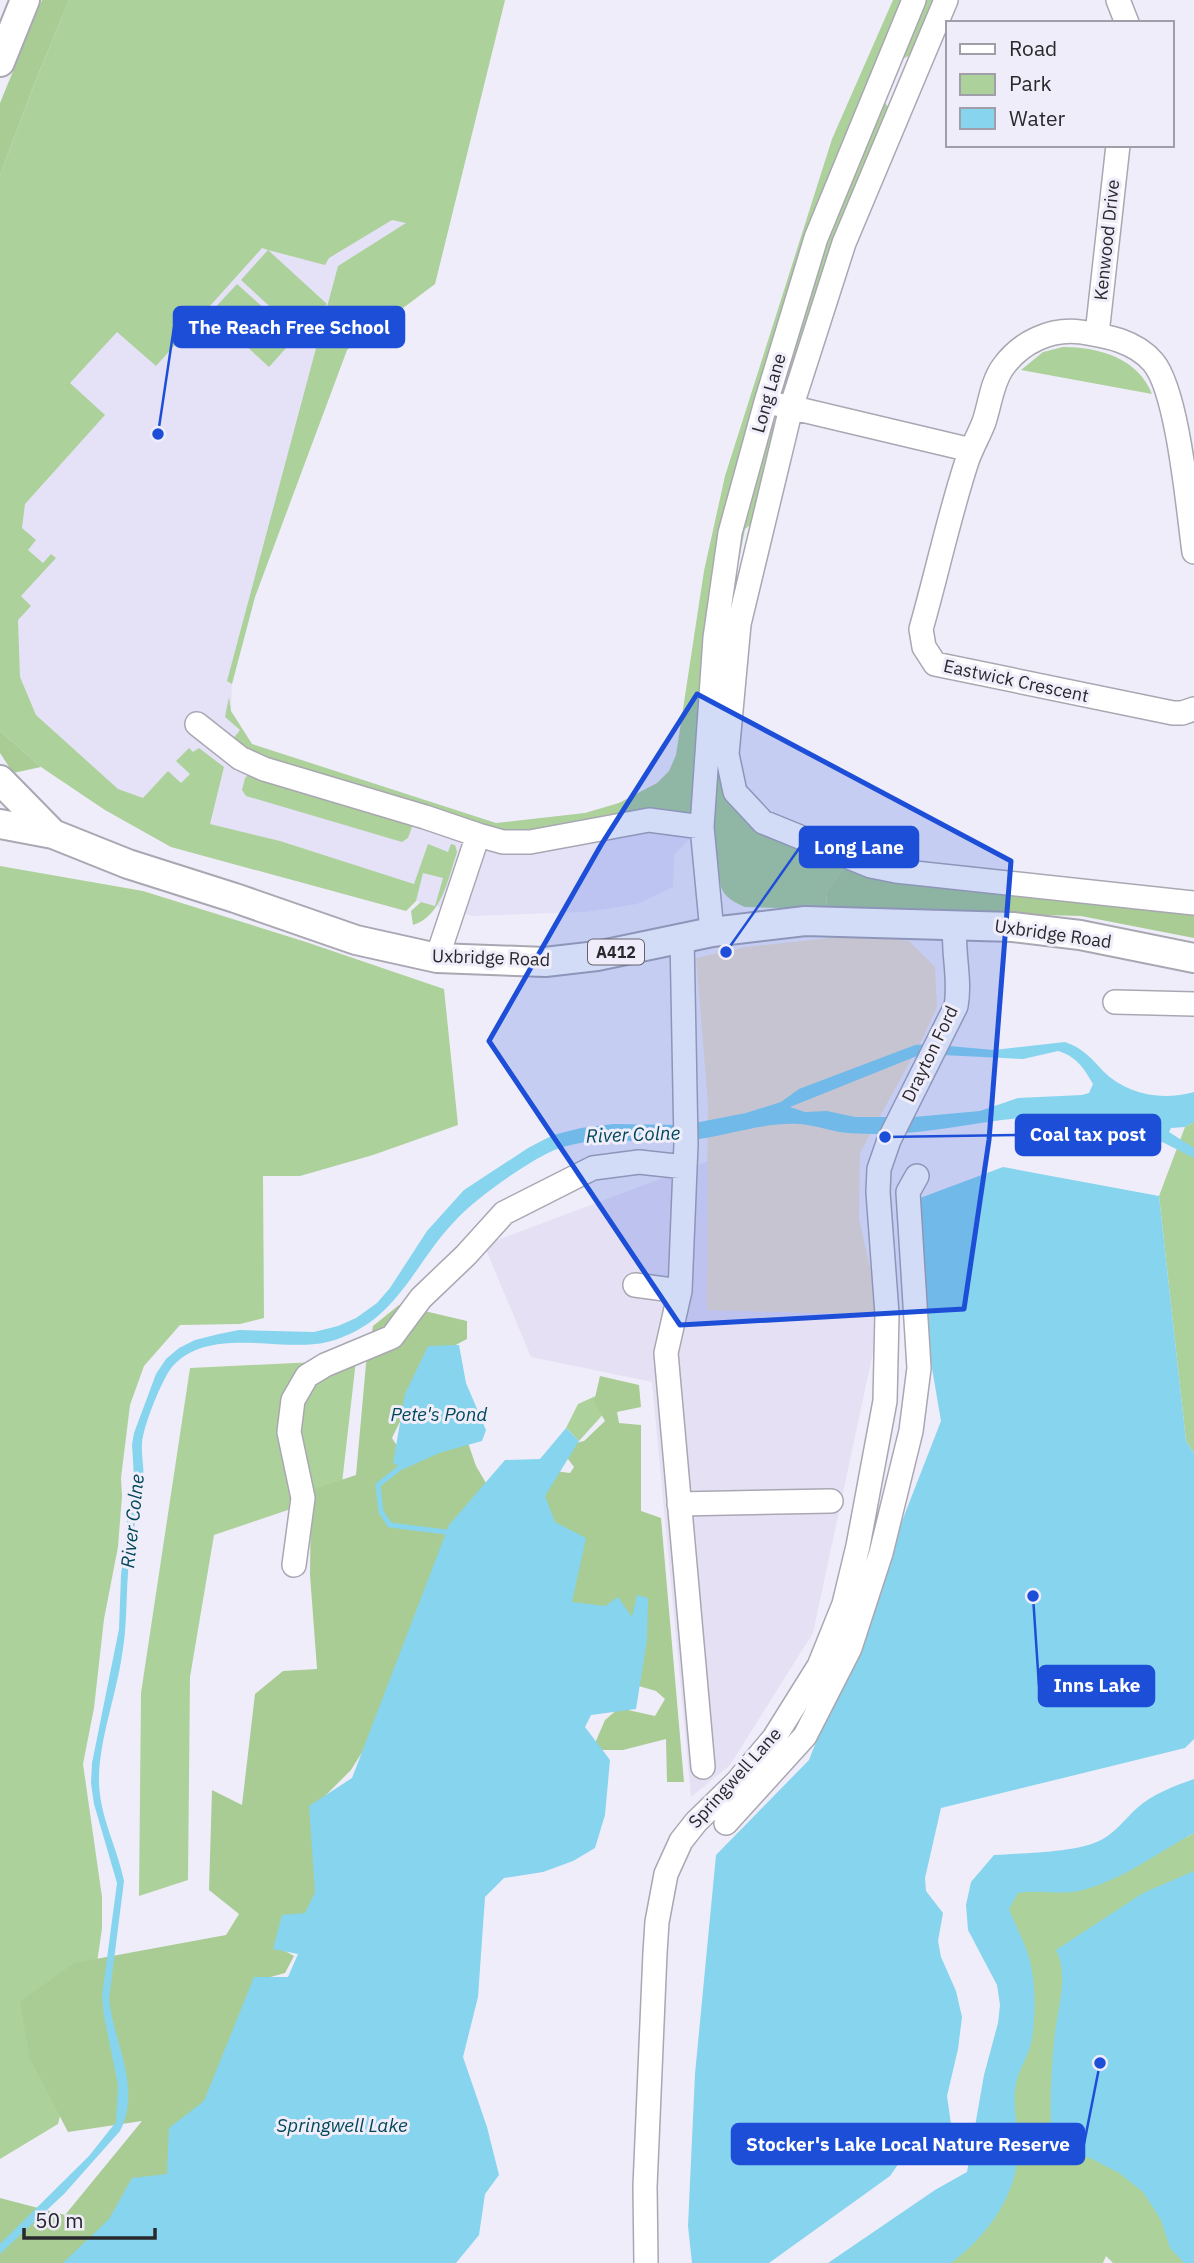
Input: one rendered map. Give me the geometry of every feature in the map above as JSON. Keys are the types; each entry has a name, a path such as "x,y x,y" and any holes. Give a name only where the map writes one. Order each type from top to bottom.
{"main road":[{"path":"0,62 25,0"},
{"name":"Uxbridge Road","path":"0,780 53,834"},
{"name":"Uxbridge Road","path":"0,824 53,834 128,864 356,940 437,958 545,962 597,956 712,932 805,921 1013,927 1080,935 1194,958"}],"street":[{"name":"Long Lane","path":"712,932 702,827 715,638 730,533 766,402 816,238 914,0"},
{"name":"Long Lane","path":"946,0 844,243 792,408 739,624 727,754 735,792 763,821 871,866 896,872 1194,903"},
{"path":"1118,0 1126,21"},
{"name":"Kenwood Drive","path":"1097,334 1118,147"},
{"name":"Eastwick Crescent","path":"1194,552 1190,492 1171,402 1160,373 1153,362 1133,346 1097,334 1058,331 1021,348 1002,368 971,450 921,629 924,647 935,664 1173,713 1194,709"},
{"path":"766,402 971,450"},
{"path":"197,724 240,758 264,769 503,842 530,842 649,820 702,827"},
{"path":"437,958 478,835"},
{"name":"Drayton Ford","path":"889,1140 933,1048 950,1019 958,995 954,936 956,924"},
{"path":"682,937 686,1144 680,1291 666,1353 703,1767"},
{"path":"1115,1002 1194,1004"},
{"name":"Springwell Lane","path":"646,2263 645,2187 654,1967 657,1922 666,1874 686,1833 737,1782 792,1712 819,1666 844,1604 886,1389 885,1266 878,1192 879,1169 889,1140"},
{"path":"294,1565 303,1498 289,1432 293,1400 307,1376 325,1365 392,1337 421,1298 466,1255 504,1213 593,1168 639,1162 685,1167"},
{"path":"726,1823 805,1736 850,1648 881,1553 911,1431 919,1368 908,1192 917,1176"},
{"path":"635,1285 680,1291"},
{"path":"880,1428 911,1431"},
{"path":"678,1504 831,1501"}],"highlighted area":[{"path":"697,694 1011,861 989,1140 964,1309 680,1325 489,1041 601,845"}],"shaded area":[{"path":"69,0 505,0 435,284 347,350 255,597 232,684 231,711 252,744 496,823 585,813 619,803 695,803 695,841 690,838 674,855 673,887 637,904 586,912 472,916 416,901 406,911 171,847 105,810 41,767 0,731 0,175"},
{"path":"859,935 909,941 935,967 937,1007 860,1153 859,1219 881,1315 706,1311 708,1104 696,958 745,947"},
{"path":"708,1161 707,1310 881,1315 813,1633 730,1765 691,1797 652,1382 531,1357 484,1245"}],"green space":[{"path":"42,0 69,0 0,175 0,103"},
{"path":"69,0 505,0 435,284 347,350 255,597 232,684 227,681 338,266 406,223 392,220 329,258 325,265 262,248 156,366 117,332 70,383 105,415 25,504 22,528 36,540 28,550 43,563 51,554 56,558 21,596 31,606 18,620 20,677 36,715 118,789 143,798 168,771 181,783 190,774 176,761 189,748 193,752 199,748 224,767 210,824 280,841 414,884 428,844 448,852 451,844 455,845 457,852 447,885 437,905 431,914 413,925 411,911 421,902 435,906 443,878 423,873 416,901 406,911 171,847 105,810 41,767 0,731 0,175"},
{"path":"893,0 909,0 731,500 693,815 616,820 612,815 534,833 510,833 263,759 232,740 240,730 225,717 229,697 231,711 252,744 496,823 585,813 619,803 657,783 669,771 676,755 704,571 725,476 832,139"},
{"path":"920,0 933,0 910,55 901,60 883,100 888,107 847,211 784,391 779,389 816,257"},
{"path":"268,250 327,304 300,334 241,280"},
{"path":"237,284 296,337 269,367 210,313"},
{"path":"1063,347 1090,349 1116,357 1137,371 1152,394 1021,370 1043,352"},
{"path":"771,422 777,425 753,523 745,529 736,575 739,579 725,784 844,863 843,869 826,892 827,909 745,907 730,899 721,887 711,824 725,591"},
{"path":"0,731 41,767 13,773 0,753"},
{"path":"249,774 413,824 408,838 402,842 246,796 242,790"},
{"path":"0,866 143,891 444,989 458,1125 373,1155 300,1176 263,1176 264,1318 240,1324 180,1325 144,1366 130,1405 121,1478 118,1547 104,1619 94,1708 83,1764 102,1897 102,1928 97,1963 58,2124 0,2159"},
{"path":"843,869 1194,908 1194,938 1081,916 827,909 826,892"},
{"path":"1194,1122 1194,1453 1186,1441 1159,1196 1185,1127"},
{"path":"399,1305 467,1321 467,1339 431,1358 392,1438 407,1461 466,1437 476,1466 489,1488 376,1730 351,1770 312,1809 320,1893 309,1917 278,1947 294,1956 285,1973 256,1981 245,2022 171,2177 113,2222 70,2263 0,2263 0,2198 65,2215 142,2121 68,2132 30,2059 20,2002 74,1963 226,1935 239,1914 209,1890 212,1790 242,1805 255,1694 283,1671 317,1669 310,1575 311,1490 356,1475 366,1364 373,1326"},
{"path":"356,1360 341,1492 214,1535 190,1677 188,1880 139,1896 141,1693 190,1368"},
{"path":"600,1376 639,1385 641,1407 617,1412 619,1423 641,1425 641,1511 661,1518 684,1782 667,1782 666,1739 623,1750 592,1750 605,1720 619,1708 655,1716 665,1699 656,1691 635,1685 567,1606 548,1529 544,1490 548,1470 570,1473 574,1467 568,1459 568,1445 584,1441 605,1421 594,1402"},
{"path":"598,1395 607,1410 579,1441 566,1428 578,1404"},
{"path":"1194,1833 1194,2263 1113,2263 1106,2256 1103,2263 917,2263 968,2226 1013,2026 999,1883 1187,1837"}],"water":[{"name":"River Colne","path":"1065,1042 1086,1054 1112,1079 1134,1091 1157,1096 1194,1092 1194,1122 1185,1127 1171,1128 1169,1132 1194,1148 1194,1158 1152,1137 1124,1127 1094,1120 1054,1117 1007,1119 889,1134 845,1133 786,1124 692,1140 581,1143 564,1147 535,1160 461,1214 397,1297 370,1322 354,1332 315,1344 221,1344 186,1355 172,1367 158,1392 143,1436 143,1479 129,1562 124,1645 102,1747 99,1777 108,1830 124,1881 109,1999 128,2082 126,2115 120,2131 64,2194 0,2254 0,2244 89,2156 116,2122 118,2085 102,1996 117,1883 94,1804 92,1763 119,1629 127,1511 134,1477 134,1433 156,1374 166,1359 195,1340 219,1334 239,1330 314,1332 356,1318 377,1303 390,1288 427,1231 464,1190 553,1135 613,1124 684,1125 746,1113 781,1102 799,1089 915,1045 994,1050","holes":["1058,1051 1079,1063 1093,1084 1089,1093 1018,1098 980,1111 914,1117 855,1117 827,1111 805,1112 790,1107 922,1054 1023,1059"]},
{"path":"1003,1167 1159,1196 1186,1441 1194,1453 1194,1739 1185,1748 941,1808 925,1878 926,1891 943,1913 938,1941 941,1957 956,1991 962,2017 947,2096 951,2124 947,2137 939,2144 899,2163 890,2176 769,2263 692,2263 688,2226 695,2074 716,1855 809,1760 941,1421 904,1204"},
{"name":"Pete's Pond","path":"459,1345 466,1383 486,1430 482,1441 439,1453 404,1469 393,1463 405,1394 428,1346"},
{"name":"Springwell Lake","path":"566,1428 579,1441 545,1496 555,1522 586,1538 572,1602 605,1606 618,1597 632,1617 637,1595 648,1598 647,1640 636,1709 591,1715 585,1727 610,1760 605,1815 595,1848 573,1861 543,1872 504,1878 485,1897 478,1997 463,2057 487,2127 499,2175 485,2194 479,2235 456,2263 63,2263 109,2219 132,2178 167,2174 169,2128 204,2101 254,1977 288,1977 298,1954 273,1949 282,1915 305,1913 315,1892 309,1806 352,1778 449,1525 505,1460 540,1459"},
{"path":"1194,1779 1194,1833 1098,1885 1075,1892 1018,1893 1009,1909 1031,1964 1034,2018 1031,2045 1017,2078 1015,2092 1017,2165 1006,2198 988,2227 951,2263 828,2263 935,2190 967,2172 984,2075 1000,2005 997,1985 968,1930 966,1905 971,1882 994,1855 1064,1850 1101,1840 1150,1799"},
{"path":"1194,1871 1194,2263 1184,2263 1170,2248 1161,2220 1143,2192 1119,2173 1090,2158 1067,2152 1052,2141 1051,2092 1062,1983 1060,1960 1056,1950 1143,1893"}],"waterway":[{"path":"401,1467 378,1485 381,1512 390,1525 446,1532"}],"place":[{"name":"The Reach Free School","path":"158,434"},
{"name":"Long Lane","path":"726,952"},
{"name":"Coal tax post","path":"885,1137"},
{"name":"Inns Lake","path":"1033,1596"},
{"name":"Stocker's Lake Local Nature Reserve","path":"1100,2063"}]}
